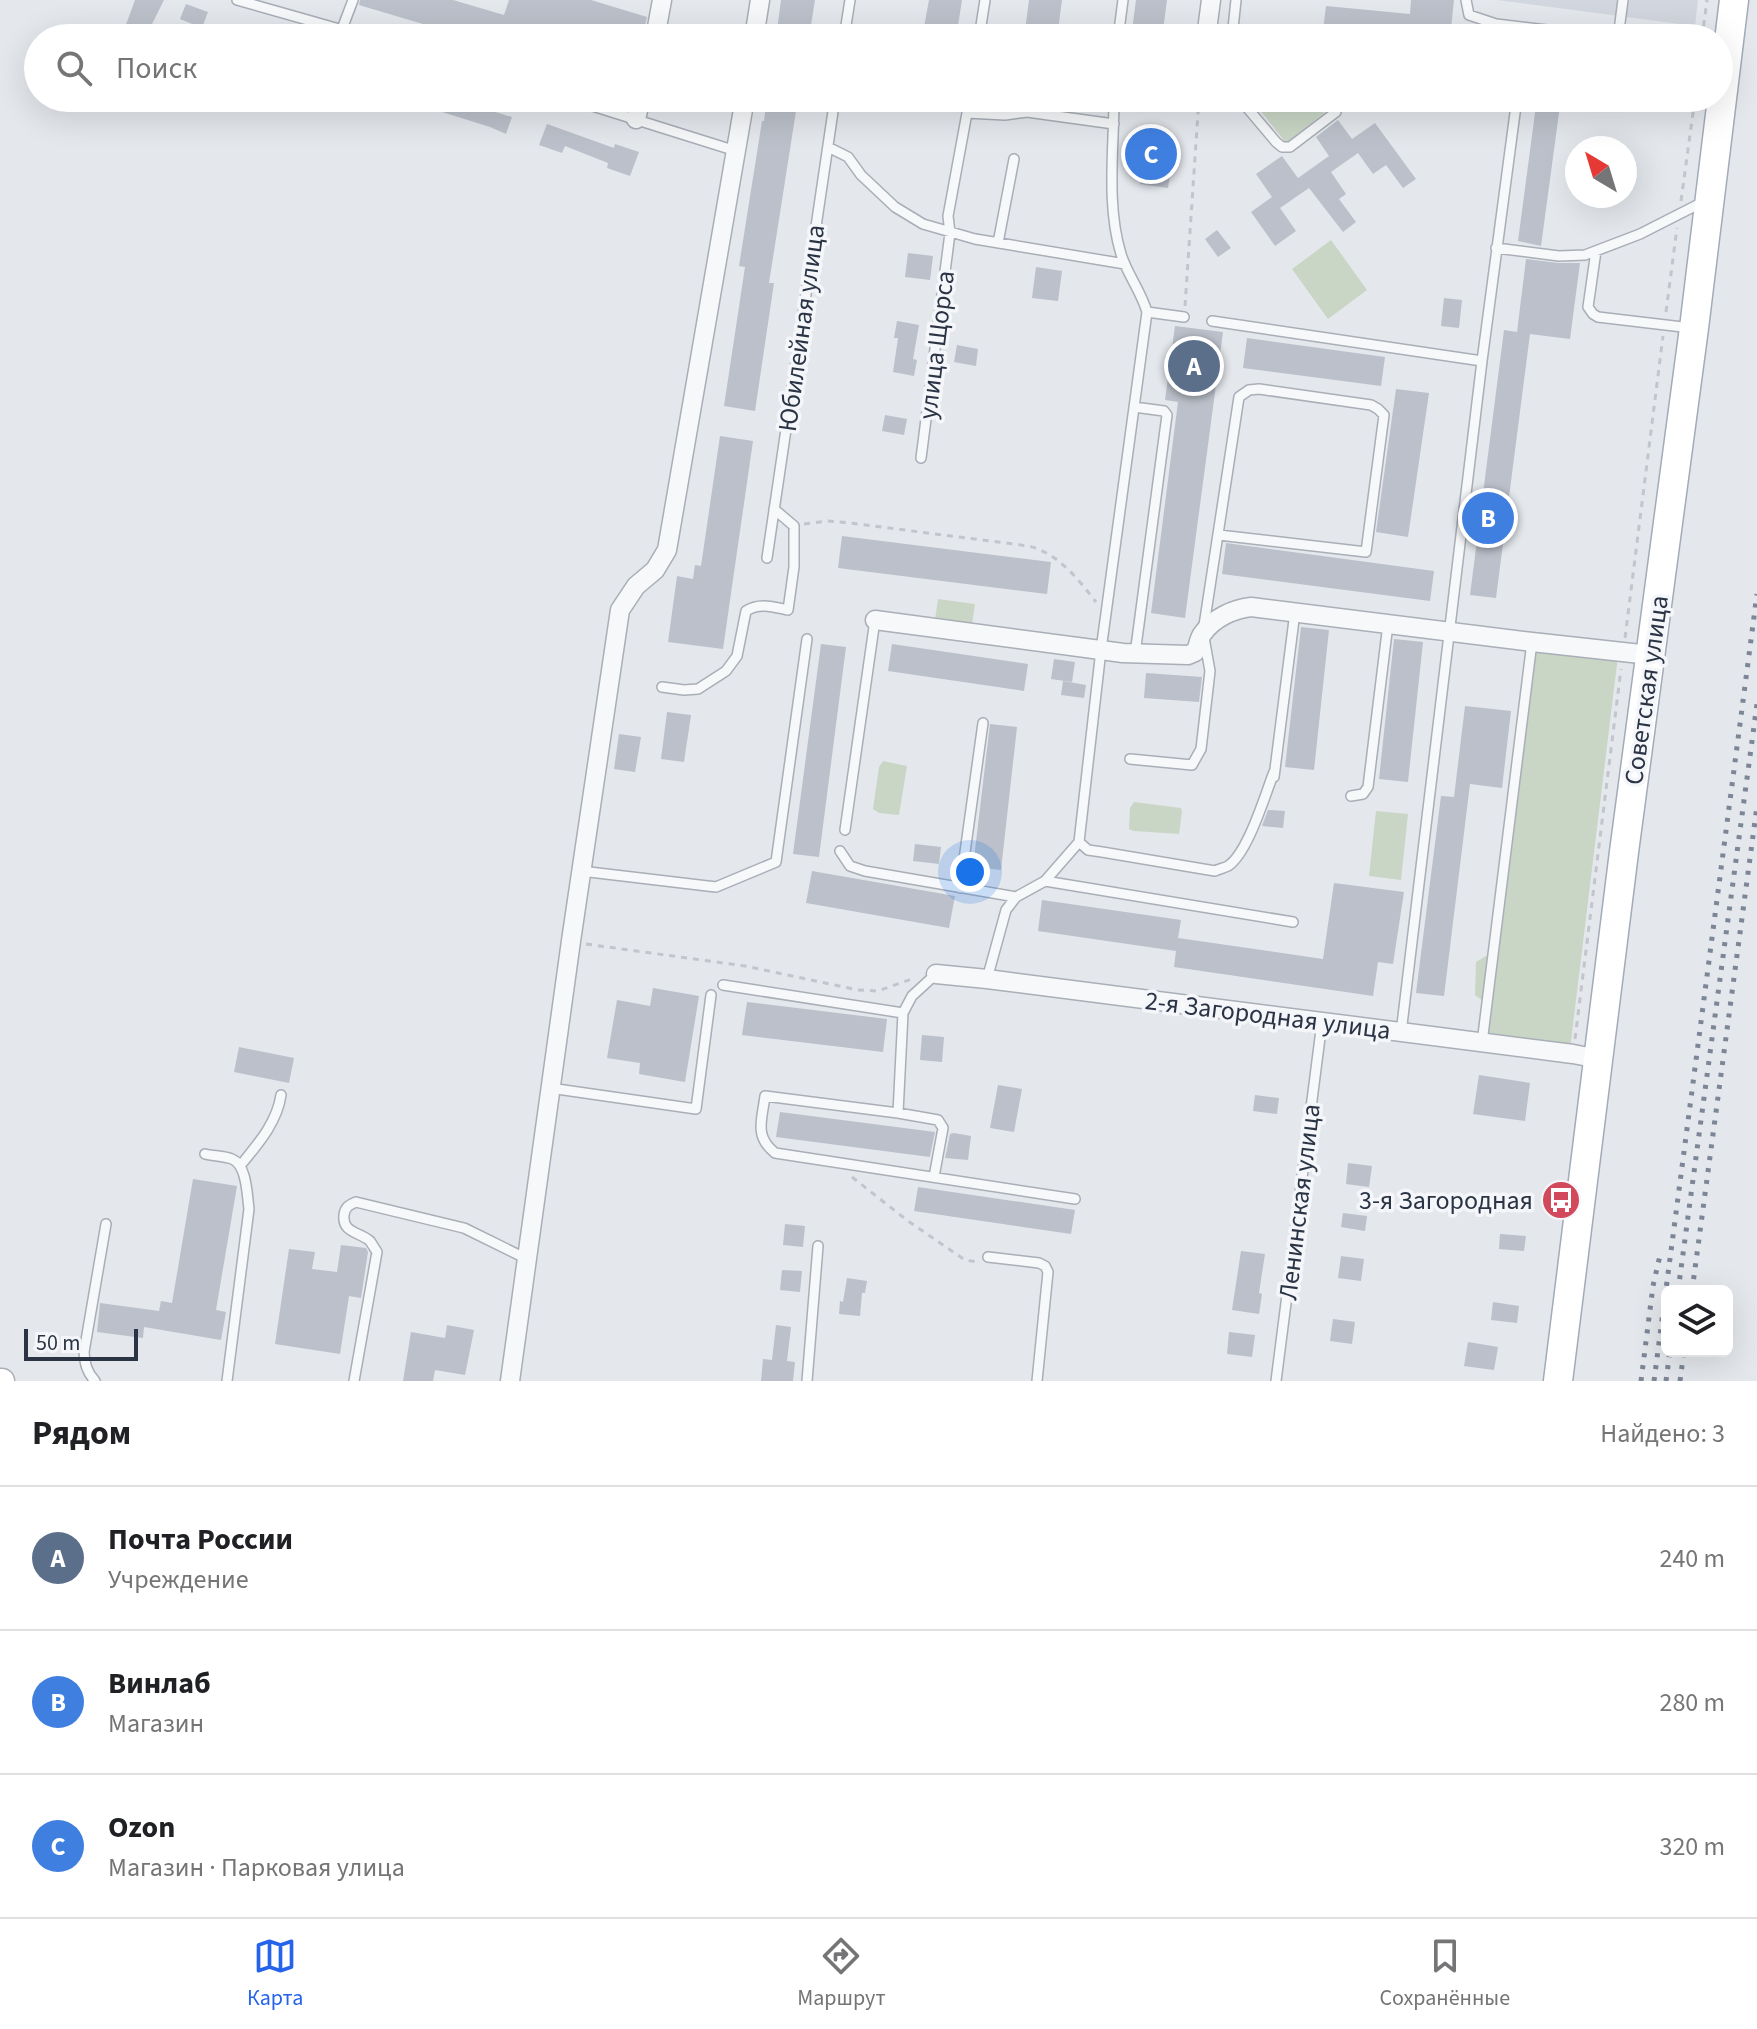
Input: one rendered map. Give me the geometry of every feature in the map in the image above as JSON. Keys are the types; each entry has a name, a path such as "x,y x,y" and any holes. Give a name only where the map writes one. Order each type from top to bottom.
{"main road":[{"name":"Советская улица","path":"1729,24 1734,0"},
{"name":"Советская улица","path":"1558,1381 1586,1057 1624,852 1637,653 1694,328 1717,112"}],"street":[{"path":"658,24 662,0"},
{"path":"756,24 760,0"},
{"path":"1208,24 1211,0"},
{"path":"636,119 638,112"},
{"path":"510,1381 620,610 636,586 655,570 667,550 743,112"},
{"path":"875,620 1135,654 1188,655 1195,652 1203,632 1234,609 1251,607 1637,653"},
{"name":"2-я Загородная улица","path":"936,974 1586,1057"}],"lane":[{"path":"237,0 324,24"},
{"path":"344,24 353,0"},
{"path":"846,24 850,0"},
{"path":"981,24 985,0"},
{"path":"1120,24 1123,0"},
{"path":"1233,24 1236,0"},
{"path":"1466,0 1469,15 1496,24"},
{"path":"1619,24 1623,0"},
{"path":"613,112 738,151"},
{"name":"Юбилейная улица","path":"767,558 833,112"},
{"path":"967,113 1005,115 1027,112 1114,124"},
{"path":"987,979 1006,910 1016,897 1045,881 1079,842 1101,650 1147,312 1121,256 1115,228 1114,112"},
{"path":"1251,112 1282,147 1290,147 1336,112"},
{"path":"1401,1033 1448,632 1515,112"},
{"name":"улица Щорса","path":"921,458 950,233 948,216 967,113"},
{"path":"828,147 848,157 861,175 895,207 923,224 998,243 1125,264"},
{"path":"998,243 1014,159"},
{"path":"1496,248 1559,256 1585,255 1640,234 1709,198"},
{"path":"1596,251 1588,307 1593,314 1694,328"},
{"path":"1147,312 1184,317"},
{"path":"1212,321 1482,361"},
{"path":"1130,759 1192,765 1201,749 1210,671 1203,632 1239,397 1249,390 1259,389 1371,405 1384,415 1366,552 1219,535"},
{"path":"1134,407 1163,411 1167,415 1135,654"},
{"path":"662,687 698,689 726,671 737,656 746,611 753,606 788,610 796,540 794,526 774,509"},
{"path":"1079,842 1088,850 1215,871 1226,868 1234,860 1248,840 1274,774 1295,612"},
{"path":"845,830 875,620"},
{"path":"1351,796 1363,794 1368,787 1388,624"},
{"path":"581,871 716,887 776,862 807,639"},
{"path":"1482,1043 1532,642"},
{"path":"960,888 983,723"},
{"path":"840,851 850,866 865,871 1016,897"},
{"path":"1045,881 1293,922"},
{"path":"898,1113 903,1013 912,996 936,974"},
{"path":"723,985 903,1013"},
{"path":"550,1088 696,1109 711,995"},
{"name":"Ленинская улица","path":"1276,1381 1322,1022"},
{"path":"240,1166 267,1132 280,1106 281,1095"},
{"path":"934,1177 943,1128 938,1120 765,1096 760,1133 767,1147 775,1153 1075,1199"},
{"path":"205,1154 235,1160 240,1166 249,1209 227,1381"},
{"path":"354,1381 377,1252 370,1241 350,1231 344,1223 344,1211 348,1205 356,1202 464,1228 527,1259"},
{"path":"95,1381 88,1373 84,1352 106,1224"},
{"path":"807,1381 818,1246"},
{"path":"988,1257 1039,1263 1048,1272 1037,1381"}],"path":[{"path":"1704,24 1707,0"},
{"path":"1184,317 1198,112"},
{"path":"1586,1057 1637,653 1664,324 1693,112"},
{"path":"794,526 828,521 1038,548 1064,565 1106,615"},
{"path":"571,941 745,966 858,990 878,991 918,976 936,974"},
{"path":"834,1162 908,1221 965,1260 977,1262 988,1257"}],"shaded area":[{"path":"1497,0 1698,0 1695,24"}],"green space":[{"path":"1261,112 1324,113 1286,143"},
{"path":"1331,240 1367,290 1328,319 1292,269"},
{"path":"938,599 975,604 972,625 935,620"},
{"path":"1535,646 1618,656 1570,1049 1487,1037 1491,1007 1475,995 1476,962 1486,956 1498,955"},
{"path":"883,761 907,766 899,815 879,813 873,809 879,767"},
{"path":"1134,802 1181,808 1179,834 1129,829 1130,808"},
{"path":"1376,811 1408,814 1401,880 1369,876"}],"building":[{"path":"135,0 164,0 152,24 126,24"},
{"path":"360,0 453,0 504,15 509,0 591,0 647,17 645,24 423,24 359,5"},
{"path":"781,0 815,0 811,24 778,24"},
{"path":"929,0 962,0 958,24 925,24"},
{"path":"1029,0 1062,0 1059,24 1026,24"},
{"path":"1136,0 1167,0 1164,24 1133,24"},
{"path":"1411,0 1454,0 1451,24 1324,24 1326,6 1410,14"},
{"path":"186,4 208,12 204,24 180,19"},
{"path":"442,112 496,112 512,117 506,134"},
{"path":"765,112 796,112 769,283 774,283 755,411 724,406 745,267 739,266"},
{"path":"1535,112 1559,112 1541,246 1518,241"},
{"path":"1338,120 1352,139 1375,123 1416,179 1403,188 1386,165 1373,174 1358,153 1331,172 1346,194 1339,199 1356,222 1343,232 1309,188 1280,208 1296,231 1275,246 1251,212 1272,197 1256,174 1282,156 1298,178 1329,156 1316,137"},
{"path":"547,124 614,148 615,144 639,152 630,176 607,168 608,163 565,146 562,153 539,145"},
{"path":"1145,145 1174,149 1168,188 1140,184"},
{"path":"1217,230 1231,248 1218,257 1205,239"},
{"path":"908,253 933,256 930,280 905,277"},
{"path":"1526,259 1580,263 1570,339 1530,334 1496,598 1470,595 1504,330 1517,332"},
{"path":"1036,267 1062,271 1058,301 1032,298"},
{"path":"1444,298 1462,300 1459,328 1441,326"},
{"path":"897,321 919,325 913,359 917,360 914,376 893,372"},
{"path":"1175,326 1223,332 1185,618 1151,613 1178,402 1165,400"},
{"path":"1247,338 1385,357 1381,386 1243,368"},
{"path":"957,345 978,349 976,366 954,362"},
{"path":"1396,389 1429,393 1408,537 1376,532"},
{"path":"885,415 907,419 904,435 882,431"},
{"path":"720,436 753,441 723,649 668,642 677,576 693,579 695,565 701,566"},
{"path":"842,536 1051,562 1047,594 838,568"},
{"path":"1226,543 1434,571 1430,601 1222,574"},
{"path":"1301,627 1329,630 1314,770 1285,767"},
{"path":"1394,639 1423,642 1408,782 1379,779"},
{"path":"821,644 846,647 819,857 793,854"},
{"path":"892,644 1028,664 1024,691 888,671"},
{"path":"1054,659 1075,662 1072,682 1051,679"},
{"path":"1146,673 1202,677 1199,702 1144,698"},
{"path":"1063,681 1086,685 1084,698 1061,695"},
{"path":"1465,706 1511,711 1502,788 1470,784 1444,996 1416,993 1441,796 1454,797"},
{"path":"667,712 691,715 684,762 661,759"},
{"path":"990,724 1017,727 1001,870 973,867"},
{"path":"619,734 641,737 635,772 614,769"},
{"path":"1268,810 1285,811 1283,828 1262,826"},
{"path":"915,844 941,847 939,864 913,861"},
{"path":"812,871 955,896 949,928 806,903"},
{"path":"1334,883 1404,892 1393,964 1378,962 1373,996 1174,967 1176,951 1038,931 1042,900 1181,920 1178,938 1323,959"},
{"path":"653,988 699,996 685,1082 639,1074 640,1063 607,1058 617,1000 650,1006"},
{"path":"747,1002 887,1019 883,1052 742,1035"},
{"path":"922,1035 944,1037 942,1062 920,1060"},
{"path":"239,1047 294,1058 289,1083 234,1072"},
{"path":"1479,1075 1530,1083 1525,1121 1473,1114"},
{"path":"998,1085 1022,1089 1014,1132 990,1128"},
{"path":"1255,1095 1279,1098 1277,1114 1253,1111"},
{"path":"780,1112 935,1132 930,1157 776,1137"},
{"path":"950,1134 971,1136 968,1160 945,1158"},
{"path":"1348,1163 1372,1166 1369,1187 1346,1184"},
{"path":"193,1179 237,1186 216,1310 226,1312 221,1340 144,1327 143,1338 97,1332 100,1303 159,1311 161,1301 172,1303"},
{"path":"918,1187 1075,1210 1071,1234 914,1211"},
{"path":"1343,1213 1367,1216 1365,1231 1341,1227"},
{"path":"785,1224 805,1226 803,1247 783,1245"},
{"path":"1500,1234 1526,1236 1524,1251 1499,1249"},
{"path":"341,1245 366,1248 368,1252 361,1298 349,1296 340,1354 275,1344 289,1249 315,1252 312,1269 337,1272"},
{"path":"1241,1251 1265,1254 1259,1314 1232,1310"},
{"path":"1341,1256 1364,1259 1361,1281 1338,1278"},
{"path":"782,1270 802,1271 800,1292 780,1290"},
{"path":"847,1278 867,1281 865,1293 862,1293 860,1316 839,1314"},
{"path":"1493,1302 1519,1306 1517,1323 1491,1320"},
{"path":"1333,1319 1355,1322 1352,1344 1330,1341"},
{"path":"447,1325 474,1330 465,1375 435,1370 433,1381 403,1381 411,1332 445,1338"},
{"path":"776,1325 791,1327 787,1361 795,1362 793,1381 761,1381 763,1359 772,1360"},
{"path":"1229,1332 1255,1335 1252,1357 1227,1354"},
{"path":"1468,1342 1498,1347 1494,1370 1464,1366"}],"railway":[{"path":"1654,1381 1757,594"},
{"path":"1679,1285 1757,704"},
{"path":"1693,1285 1757,806"},
{"path":"1641,1381 1653,1286 1661,1251"},
{"path":"1666,1381 1669,1357"},
{"path":"1680,1381 1683,1357"}],"place":[{"name":"Ozon","path":"1151,154"},
{"name":"Почта России","path":"1194,366"},
{"name":"Винлаб","path":"1488,518"},
{"name":"3-я Загородная","path":"1561,1200"}]}
